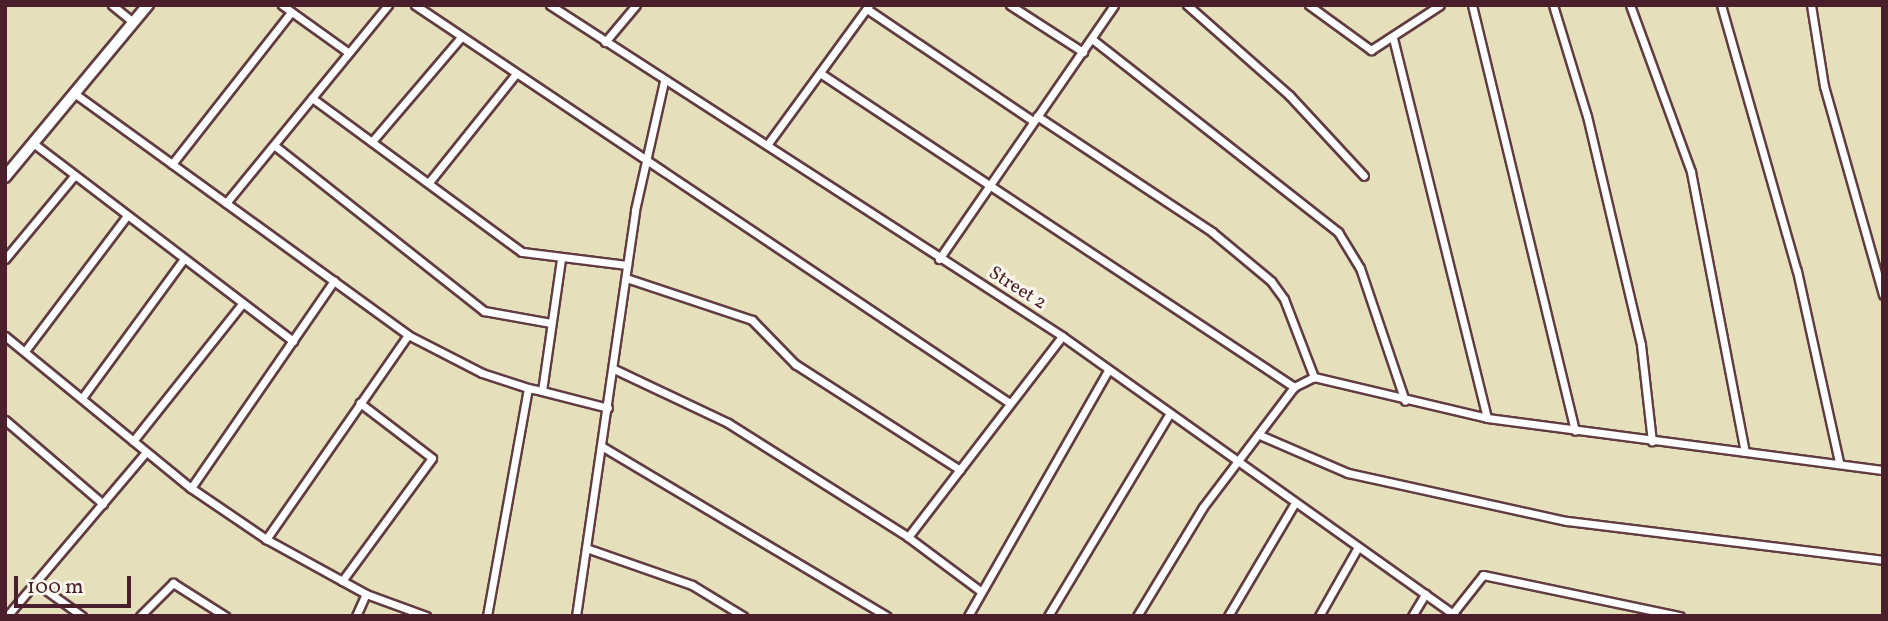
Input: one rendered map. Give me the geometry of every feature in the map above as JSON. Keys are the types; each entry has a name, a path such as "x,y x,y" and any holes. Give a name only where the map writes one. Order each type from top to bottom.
{"street":[{"path":"112,5 133,22"},
{"path":"5,177 148,5"},
{"path":"282,5 349,54"},
{"path":"226,203 388,5"},
{"path":"415,5 644,163 1008,402"},
{"name":"Street 2","path":"550,5 939,260 1062,336 1293,506 1358,547 1454,615"},
{"path":"605,42 636,5"},
{"path":"1010,5 1083,52"},
{"path":"939,260 1114,5"},
{"path":"1187,5 1289,95 1364,176"},
{"path":"1309,5 1365,50 1393,38 1439,5"},
{"path":"1472,5 1575,431"},
{"path":"1553,5 1584,104 1641,345 1653,441"},
{"path":"1630,5 1691,172 1745,452"},
{"path":"1721,5 1797,271 1839,461"},
{"path":"1811,5 1824,86 1883,295"},
{"path":"767,145 868,7 1035,119 1212,232 1271,281 1284,299 1314,377"},
{"path":"172,164 291,12"},
{"path":"374,139 461,37"},
{"path":"1092,38 1339,232 1360,268 1405,401"},
{"path":"1393,38 1467,318 1487,418"},
{"path":"820,73 988,188 1294,387"},
{"path":"430,181 515,75"},
{"path":"576,616 603,447 627,265 644,163 664,81"},
{"path":"74,93 408,335 482,373 528,388 608,408"},
{"path":"312,98 374,139 522,252 561,259 627,265"},
{"path":"33,143 125,217 293,341"},
{"path":"275,146 484,311 551,323"},
{"path":"5,259 74,176"},
{"path":"25,351 125,217"},
{"path":"542,391 561,259"},
{"path":"82,398 183,260"},
{"path":"626,278 752,320 794,364 960,470"},
{"path":"191,488 334,281"},
{"path":"133,441 242,304"},
{"path":"266,539 408,335"},
{"path":"5,336 145,453 266,539 366,594 426,616"},
{"path":"908,537 1008,402 1062,336"},
{"path":"614,369 728,423 908,537 979,590"},
{"path":"968,616 979,590 1108,370"},
{"path":"1137,616 1236,465 1262,436 1294,387 1314,377 1405,401 1487,418 1653,441 1839,461 1883,470"},
{"path":"487,616 528,388"},
{"path":"342,581 432,458 360,403"},
{"path":"1048,616 1169,415"},
{"path":"7,426 103,504"},
{"path":"1262,436 1348,473 1567,521 1883,560"},
{"path":"603,447 886,616"},
{"path":"7,616 145,453"},
{"path":"1227,616 1293,506"},
{"path":"1319,616 1358,547"},
{"path":"586,548 692,586 743,616"},
{"path":"1454,615 1483,575 1680,616"},
{"path":"36,583 82,616"},
{"path":"140,616 173,583 225,616"},
{"path":"356,616 366,594"},
{"path":"1412,616 1425,594"}]}
